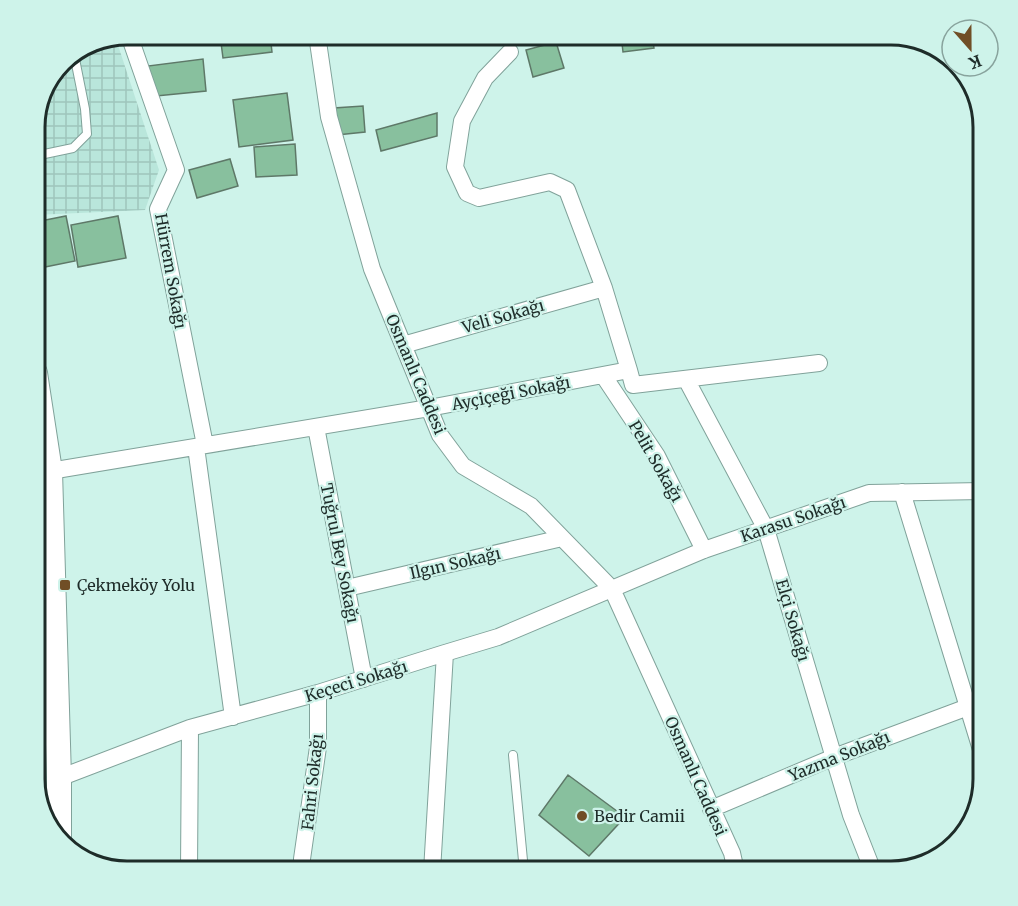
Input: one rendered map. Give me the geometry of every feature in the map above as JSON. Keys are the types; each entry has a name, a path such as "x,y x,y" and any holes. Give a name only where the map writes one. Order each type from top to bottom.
{"main road":[{"path":"45,663 46,727 59,778 59,825"}],"street":[{"name":"Hürrem Sokağı","path":"133,45 176,170 158,209 200,446 233,717"},
{"name":"Osmanlı Caddesi","path":"319,45 329,117 372,269 440,435 463,466 531,506 612,589 734,861"},
{"path":"510,52 485,78 462,121 455,167 467,193 479,198 550,182 567,190 604,288 633,385 819,363"},
{"name":"Veli Sokağı","path":"403,345 604,288"},
{"name":"Ayçiçeği Sokağı","path":"45,471 429,408 629,370"},
{"name":"Pelit Sokağı","path":"603,375 657,456 704,550"},
{"name":"Elçi Sokağı","path":"686,379 766,529 851,815 869,861"},
{"name":"Tuğrul Bey Sokağı","path":"316,427 364,679"},
{"name":"Karasu Sokağı","path":"612,589 704,550 869,493 973,491"},
{"path":"902,492 973,723"},
{"name":"Ilgın Sokağı","path":"347,588 562,538"},
{"name":"Keçeci Sokağı","path":"59,778 190,728 318,693 498,637 612,589"},
{"path":"433,861 445,653"},
{"name":"Fahri Sokağı","path":"303,861 318,747 318,693"},
{"name":"Yazma Sokağı","path":"711,809 834,757 968,707"},
{"path":"189,861 190,728"}],"lane":[{"path":"45,154 73,148 87,134 85,109 76,63"},
{"path":"513,755 523,861"}],"shaded area":[{"path":"118,46 159,170 145,210 45,215 45,121 48,105 53,91 69,69 95,51"}],"building":[{"path":"221,45 271,45 272,52 223,58"},
{"path":"545,45 557,45 564,68 533,77 526,50"},
{"path":"622,45 654,45 654,48 623,52"},
{"path":"203,59 206,91 156,96 140,67"},
{"path":"287,93 293,140 239,147 233,100"},
{"path":"363,106 365,132 337,135 334,108"},
{"path":"437,113 437,136 381,151 376,130"},
{"path":"295,144 297,175 256,177 254,147"},
{"path":"230,159 238,186 197,198 189,170"},
{"path":"66,216 75,261 45,267 45,220"},
{"path":"118,216 126,258 78,267 71,225"},
{"name":"Bedir Camii","path":"568,775 625,817 589,856 539,815"}],"place":[{"name":"Çekmeköy Yolu","path":"65,585"},
{"name":"Bedir Camii","path":"582,816"}]}
